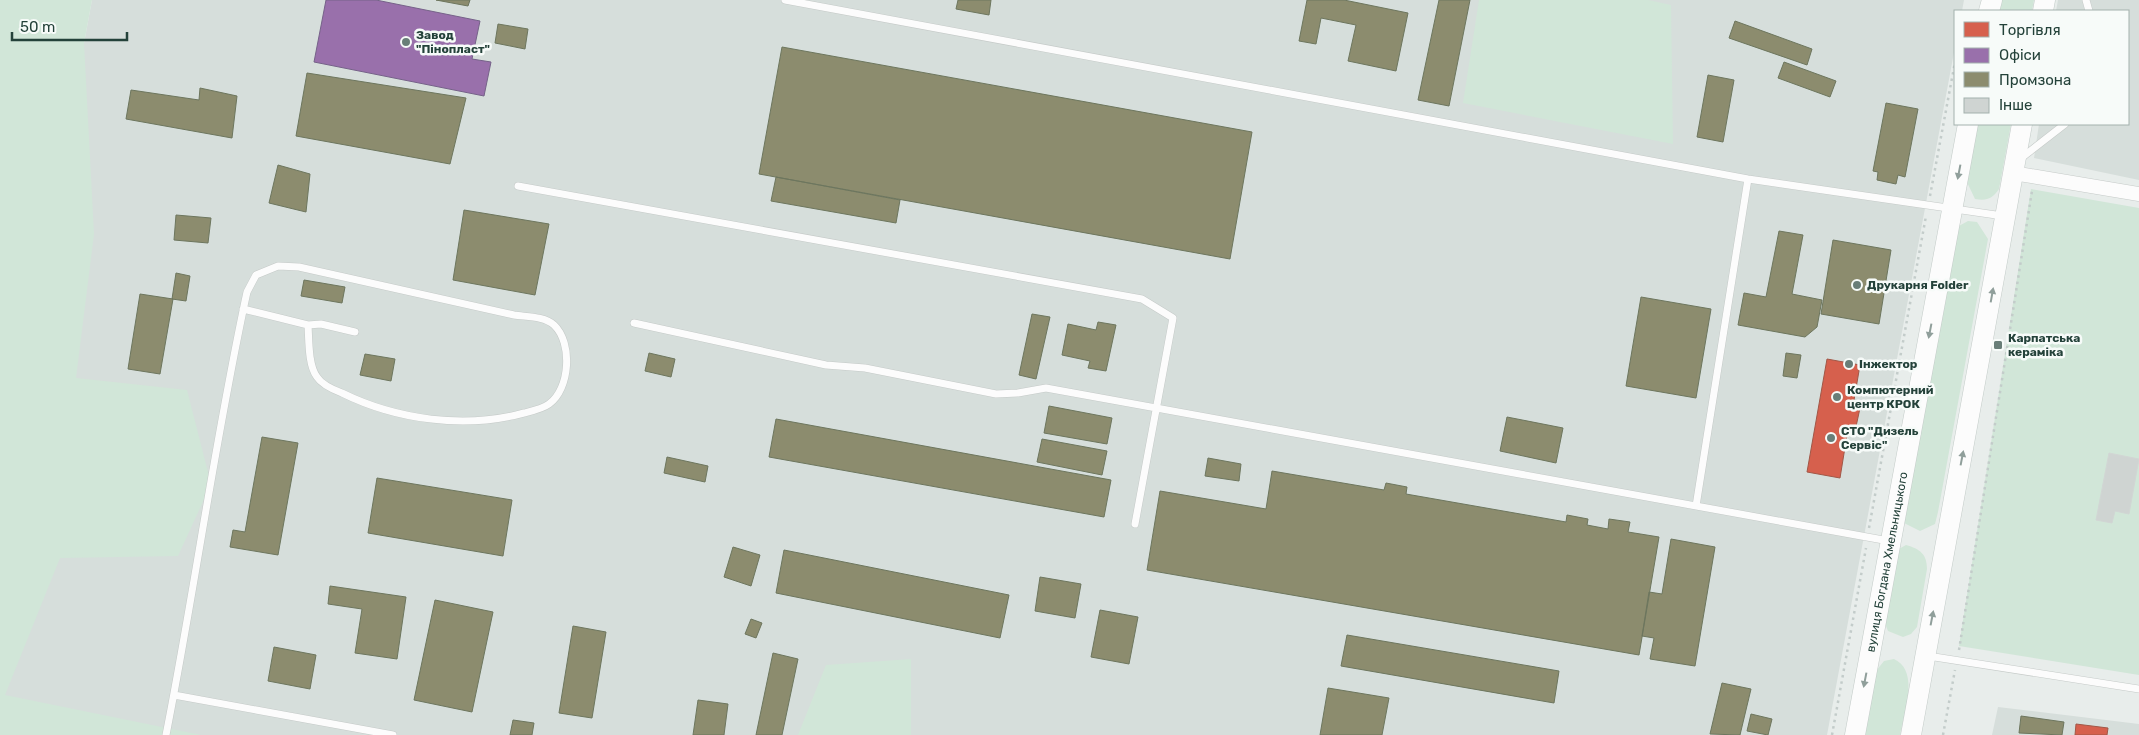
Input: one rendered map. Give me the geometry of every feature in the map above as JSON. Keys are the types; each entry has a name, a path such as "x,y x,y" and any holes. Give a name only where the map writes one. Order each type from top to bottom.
{"street":[{"name":"вулиця Богдана Хмельницького","path":"1855,735 1968,125"},
{"path":"1911,735 2022,125"},
{"path":"2014,167 2035,176 2139,194"}],"lane":[{"path":"785,0 1748,179 2006,217"},
{"path":"2014,167 2064,125"},
{"path":"1696,506 1748,179"},
{"path":"518,186 1142,299 1173,318 1135,524"},
{"path":"166,735 221,415 247,292 256,275 278,266 299,268 514,315 542,319 554,325 561,336 566,355 567,373 561,391 549,404 538,409 505,418 468,421 436,420 391,411 356,400 330,387 316,377 312,363 308,325"},
{"path":"244,309 308,325 321,324 355,332"},
{"path":"634,323 826,365 865,368 996,394 1018,393 1046,388 1891,541"},
{"path":"1925,656 2139,689"},
{"path":"174,695 393,735"}],"path":[{"path":"1832,735 1954,67"},
{"path":"1943,735 1957,661 2035,176"}],"shaded area":[{"path":"92,0 1964,0 1962,10 1954,10 1954,52 1827,735 0,735 84,43"},
{"path":"2058,0 2139,0 2139,180 2034,158 2039,125 2129,125 2129,10 2056,10"},
{"path":"1998,707 2139,724 2139,735 1992,735"}],"green space":[{"path":"0,0 92,0 84,43 94,234 76,378 187,390 211,484 178,556 60,558 5,695 201,735 0,735"},
{"path":"1479,0 1648,0 1671,5 1673,144 1463,103"},
{"path":"1999,0 2034,0 2032,10 1997,10"},
{"path":"1976,125 2011,125 1999,189 1994,195 1983,200 1975,199 1965,178"},
{"path":"2031,189 2139,208 2139,675 1959,646"},
{"path":"1968,221 1977,222 1988,239 1938,512 1935,524 1920,531 1904,523 1902,515 1957,227"},
{"path":"1906,545 1922,553 1926,559 1927,569 1917,627 1911,634 1903,637 1888,631 1884,621 1897,550"},
{"path":"911,659 911,735 798,735 826,665"},
{"path":"1894,659 1902,665 1908,683 1907,704 1900,735 1864,735 1876,671 1884,661"}],"building: Торгівля":[{"path":"1827,359 1860,365 1853,406 1860,408 1854,436 1847,435 1840,478 1807,472"},
{"path":"2076,724 2108,728 2107,735 2075,735"}],"building: Офіси":[{"path":"326,0 376,0 480,21 472,59 491,62 484,96 314,62"}],"building: Промзона":[{"path":"436,0 470,0 468,6"},
{"path":"958,0 991,0 989,15 956,9"},
{"path":"1307,0 1344,0 1408,13 1396,71 1348,61 1356,25 1321,18 1316,44 1299,41"},
{"path":"1439,0 1470,0 1449,106 1418,100"},
{"path":"1735,21 1812,49 1807,65 1729,38"},
{"path":"498,24 528,29 525,49 495,43"},
{"path":"782,47 1252,132 1230,259 759,174"},
{"path":"1784,62 1836,81 1830,97 1778,78"},
{"path":"307,73 466,98 450,164 296,136"},
{"path":"1708,75 1734,80 1723,142 1697,137"},
{"path":"200,88 237,96 232,138 126,119 131,90 199,100"},
{"path":"1886,103 1918,109 1905,177 1898,175 1896,184 1877,180 1878,172 1873,171"},
{"path":"278,165 310,174 306,212 269,203"},
{"path":"776,177 900,200 896,223 771,201"},
{"path":"464,210 549,224 535,295 453,280"},
{"path":"176,215 211,218 208,243 174,240"},
{"path":"1779,231 1803,235 1792,294 1822,300 1817,327 1805,337 1738,325 1744,293 1766,297"},
{"path":"1833,240 1891,250 1879,324 1821,314"},
{"path":"176,273 190,276 186,301 172,299"},
{"path":"304,280 345,287 342,303 301,296"},
{"path":"140,294 173,299 160,374 128,369"},
{"path":"1641,297 1711,309 1696,398 1626,386"},
{"path":"1032,314 1050,317 1036,379 1019,375"},
{"path":"1098,322 1116,325 1106,371 1088,368 1090,361 1062,355 1068,324 1096,330"},
{"path":"649,353 675,359 671,377 645,371"},
{"path":"1786,353 1801,355 1797,378 1783,376"},
{"path":"365,354 395,359 391,381 360,375"},
{"path":"1049,406 1112,418 1107,444 1044,433"},
{"path":"1507,417 1563,428 1556,463 1500,451"},
{"path":"776,419 1111,480 1104,517 769,457"},
{"path":"262,437 298,443 278,555 230,547 233,530 245,532"},
{"path":"1042,439 1107,451 1102,475 1037,462"},
{"path":"667,457 708,466 705,482 664,473"},
{"path":"1208,458 1241,464 1239,481 1205,476"},
{"path":"1272,471 1384,490 1386,483 1407,487 1406,494 1566,522 1567,515 1588,519 1587,525 1608,529 1609,519 1630,522 1628,532 1659,537 1639,655 1147,570 1160,491 1266,509"},
{"path":"377,478 512,500 503,556 368,533"},
{"path":"1671,539 1715,547 1695,666 1650,659 1654,638 1642,636 1649,592 1662,594"},
{"path":"733,547 760,555 751,586 724,577"},
{"path":"784,550 1009,595 1000,638 776,593"},
{"path":"1040,577 1081,584 1075,618 1035,611"},
{"path":"330,586 406,597 397,659 355,653 362,609 328,604"},
{"path":"435,600 493,612 472,712 414,700"},
{"path":"1100,610 1138,617 1129,664 1091,657"},
{"path":"751,619 762,623 756,638 745,634"},
{"path":"573,626 606,632 592,718 559,713"},
{"path":"1347,635 1559,671 1554,703 1341,666"},
{"path":"274,647 316,655 310,689 268,681"},
{"path":"773,653 798,659 782,735 756,735"},
{"path":"1722,683 1751,689 1740,735 1710,734"},
{"path":"1328,688 1389,698 1382,735 1320,735"},
{"path":"698,700 728,704 724,735 693,735"},
{"path":"1751,714 1772,719 1768,735 1747,731"},
{"path":"2021,716 2064,722 2062,735 2019,733"},
{"path":"513,720 534,723 532,735 510,735"}],"building: Інше":[{"path":"2109,453 2139,459 2129,514 2115,511 2112,523 2096,520"}],"place":[{"name":"Завод \"Пінопласт\"","path":"406,42"},
{"name":"Друкарня Folder","path":"1857,285"},
{"name":"Карпатська кераміка","path":"1998,345"},
{"name":"Інжектор","path":"1849,364"},
{"name":"Компютерний центр КРОК","path":"1837,397"},
{"name":"СТО \"Дизель Сервіс\"","path":"1831,438"}]}
